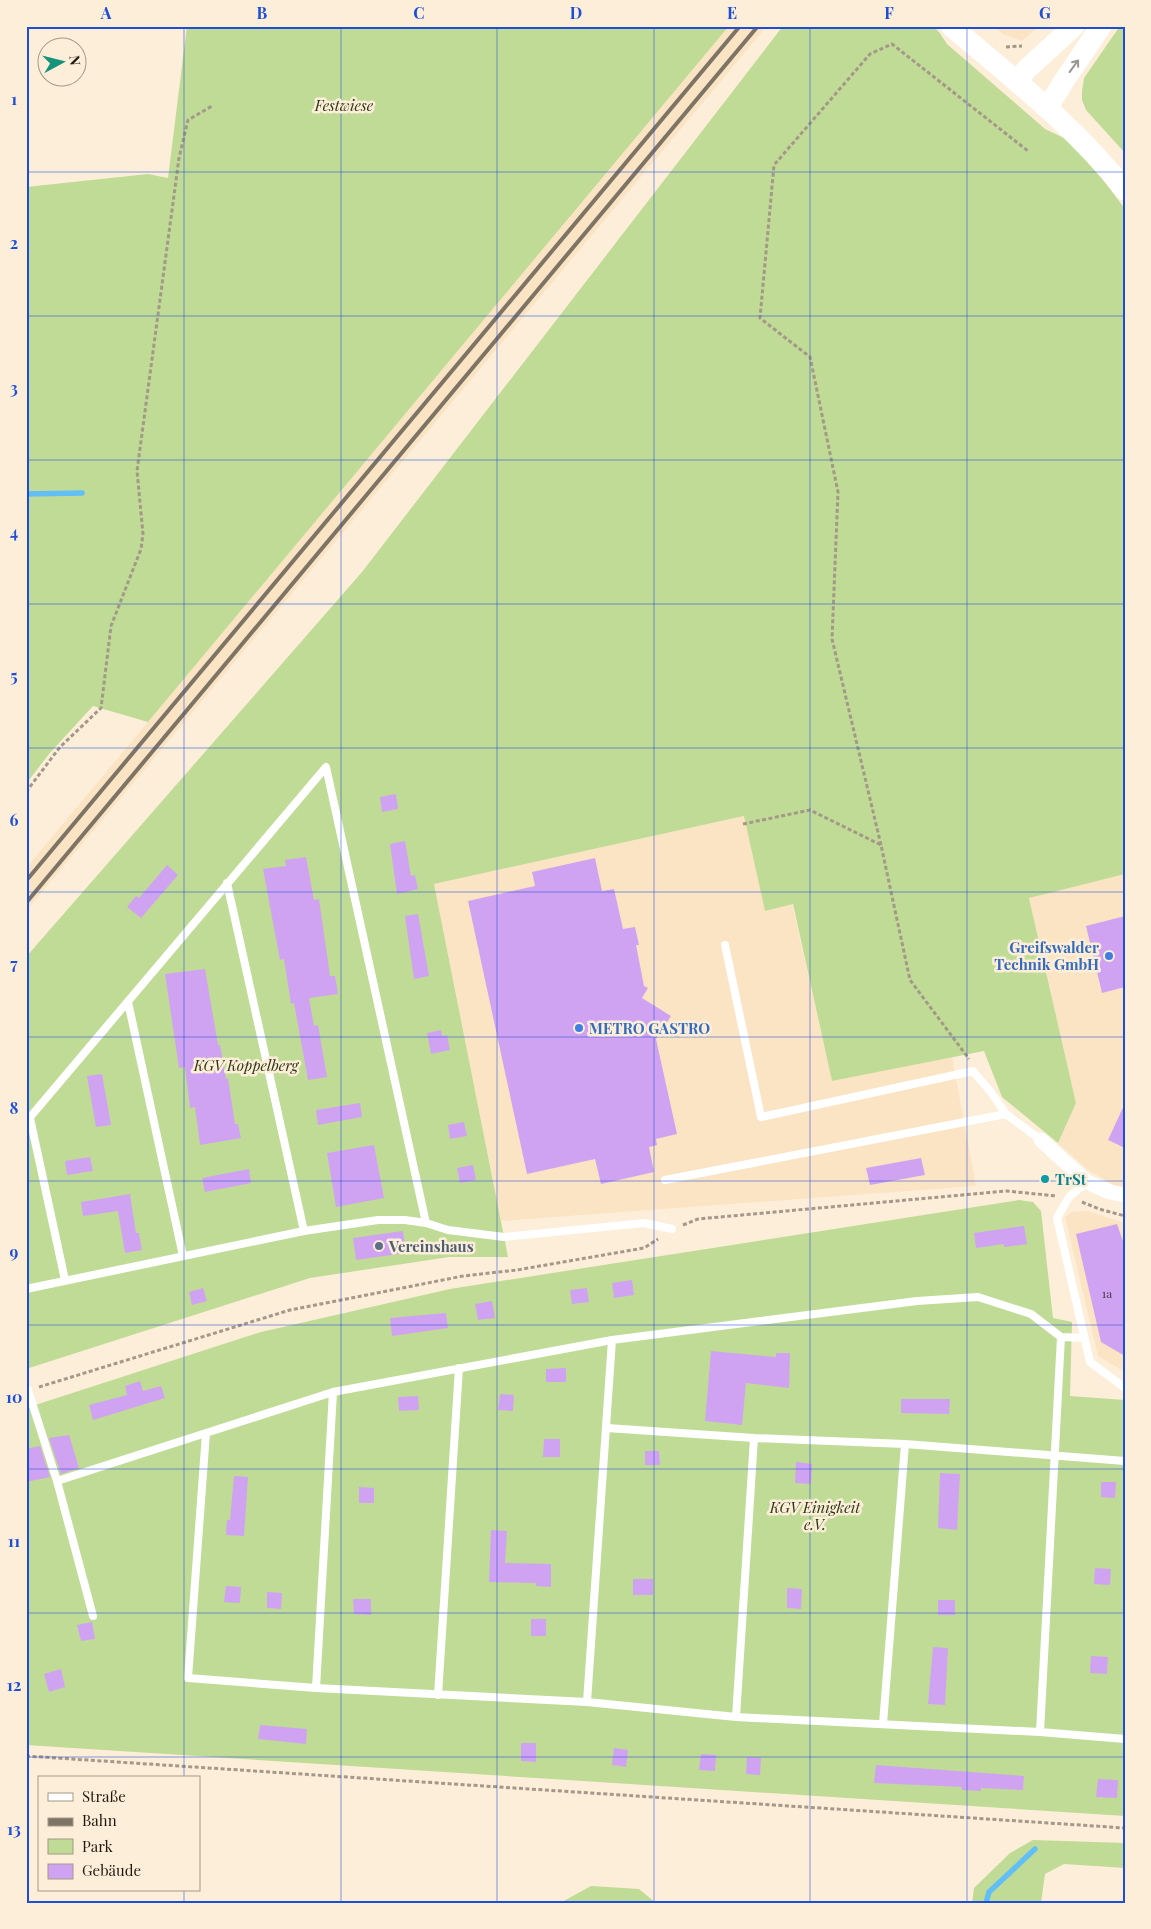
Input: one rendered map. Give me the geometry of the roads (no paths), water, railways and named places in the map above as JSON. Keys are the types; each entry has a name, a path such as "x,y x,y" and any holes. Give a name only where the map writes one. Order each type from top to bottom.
{"main road":[{"path":"951,26 1048,107 1084,142 1125,190"},
{"path":"1017,81 1027,69 1074,26"},
{"path":"1048,107 1101,26"}],"street":[{"path":"1041,1140 1088,1182 1110,1192 1125,1195"}],"lane":[{"path":"65,1280 28,1120 326,767 426,1222"},
{"path":"227,883 304,1231"},
{"path":"725,945 760,1117 973,1071 1006,1114 1041,1140"},
{"path":"128,1002 183,1256"},
{"path":"665,1180 1006,1114"},
{"path":"1088,1182 1069,1197 1057,1218 1090,1362 1125,1388"},
{"path":"26,1289 304,1231 378,1220 426,1222 448,1230 504,1237 644,1224 672,1230"},
{"path":"57,1481 333,1392 612,1340 917,1301 978,1298 1031,1314 1061,1337 1084,1338"},
{"path":"1040,1732 1061,1337"},
{"path":"587,1702 612,1340"},
{"path":"438,1695 460,1368"},
{"path":"28,1390 57,1481 93,1616"},
{"path":"316,1688 333,1392"},
{"path":"607,1428 754,1438 905,1444 1125,1462"},
{"path":"206,1433 188,1678 316,1688 587,1702 736,1717 1040,1732 1125,1739"},
{"path":"736,1717 754,1438"},
{"path":"884,1724 905,1444"}],"waterway":[{"path":"26,494 82,493"},
{"path":"986,1903 989,1892 1035,1849"}],"railway":[{"path":"26,881 740,26"},
{"path":"26,903 758,26"}],"place":[{"name":"Greifswalder Technik GmbH","path":"1109,956"},
{"name":"METRO GASTRO","path":"579,1028"},
{"name":"TrSt","path":"1045,1179"},
{"name":"Vereinshaus","path":"379,1246"}],"park label":[{"name":"Festwiese","path":"344,105"},
{"name":"KGV Koppelberg","path":"246,1065"},
{"name":"KGV Einigkeit e.V.","path":"815,1516"}]}
